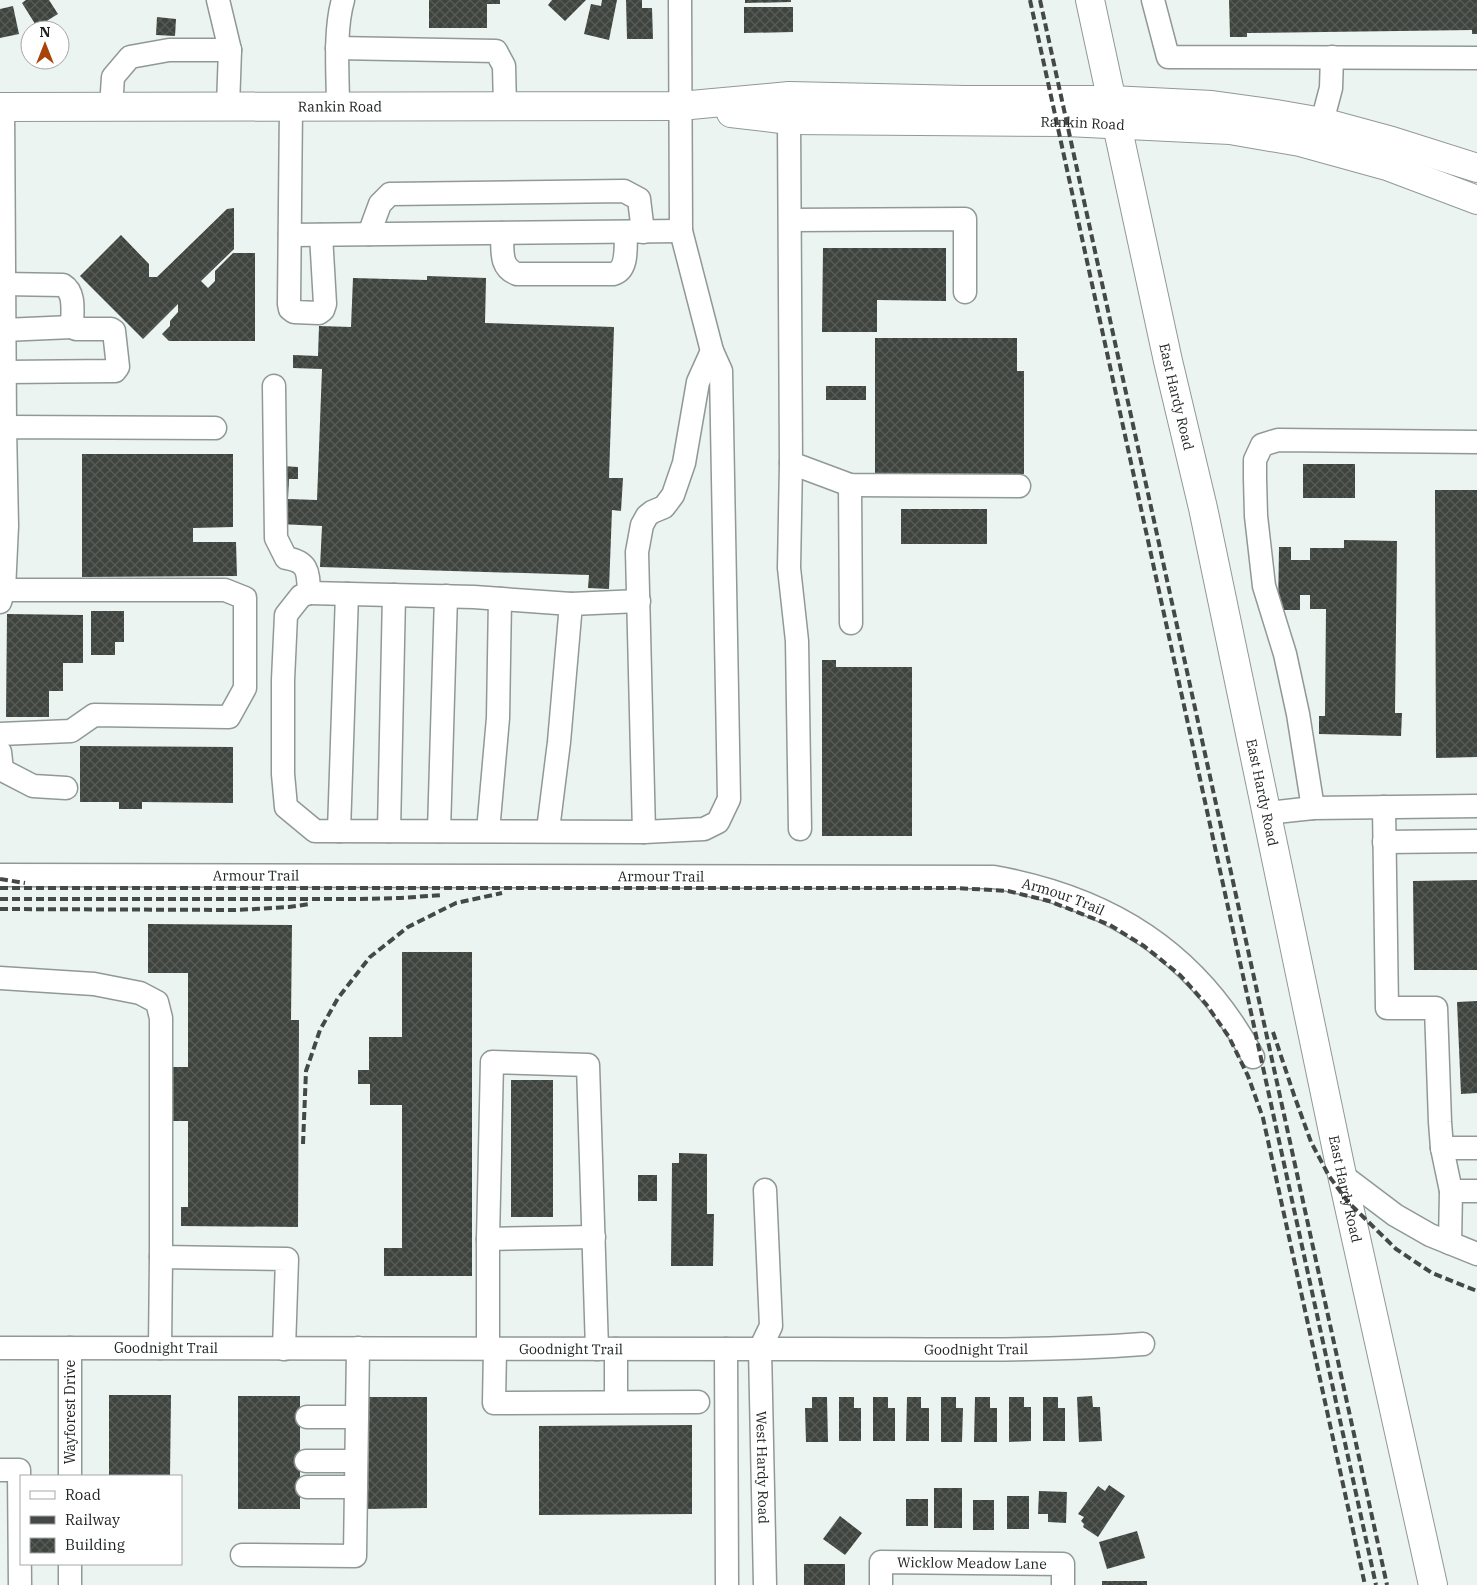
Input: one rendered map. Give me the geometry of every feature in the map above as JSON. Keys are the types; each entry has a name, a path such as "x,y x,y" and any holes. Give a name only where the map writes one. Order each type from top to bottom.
{"main road":[{"name":"East Hardy Road","path":"1090,0 1168,361 1203,508 1342,1175 1433,1585"},
{"name":"Rankin Road","path":"2,107 680,106 789,96 965,100 1114,112 1300,142 1387,166 1477,200"},
{"name":"Rankin Road","path":"680,106 789,120 1067,122 1114,112 1212,105 1322,122 1392,141 1477,168"}],"street":[{"path":"218,0 230,50 228,106"},
{"path":"338,107 337,48 340,8 343,0"},
{"path":"638,601 571,604 446,596 309,593 300,596 286,615 283,680 283,774 286,807 315,831 548,830 644,832 704,829 718,822 729,800 721,371 712,351 680,231 680,0"},
{"path":"1153,0 1168,57 1477,58"},
{"path":"337,48 496,52 504,66 505,107"},
{"path":"111,107 114,77 130,57 169,50 230,50"},
{"path":"1322,122 1331,88 1332,57"},
{"path":"291,106 290,309 294,312 319,313 325,304 322,235"},
{"path":"0,734 71,731 94,715 228,717 244,688 245,598 225,590 2,596 4,526 2,428 5,372 2,107"},
{"path":"789,120 791,220 789,568 797,641 800,830"},
{"path":"369,234 380,204 390,194 624,190 639,199 634,232 623,268 618,273 517,274 510,271 504,263 502,233"},
{"path":"791,220 966,218 965,292"},
{"path":"290,235 680,231"},
{"path":"4,284 63,285 68,288 72,295 72,327"},
{"path":"4,330 72,327 76,329 111,329 114,331 118,367 115,371 5,372"},
{"path":"644,832 637,552 642,525 647,516 664,507 673,495 684,463 698,382 712,351"},
{"path":"274,386 276,538 286,558 297,560 304,565 308,573 309,593"},
{"path":"2,428 215,428"},
{"path":"1313,808 1298,714 1285,654 1264,586 1256,516 1255,460 1262,445 1278,440 1477,442"},
{"path":"791,463 850,485 1018,486"},
{"path":"850,485 851,623"},
{"path":"339,831 347,594"},
{"path":"389,831 394,595"},
{"path":"439,831 446,596"},
{"path":"488,831 498,718 500,599"},
{"path":"548,830 559,742 571,604"},
{"path":"0,752 2,770 33,786 66,788"},
{"path":"1268,813 1313,808 1477,806"},
{"path":"1384,807 1387,1008 1436,1008 1442,1148 1451,1191 1450,1243"},
{"path":"1384,842 1477,841"},
{"name":"Armour Trail","path":"0,875 994,877 1022,882 1077,899 1139,931 1177,959 1212,994 1232,1021 1253,1057"},
{"path":"0,978 94,984 140,993 157,1002 161,1018 160,1348"},
{"path":"616,1402 606,1349 594,1237 588,1065 492,1062 488,1239 494,1403 698,1402"},
{"path":"1442,1148 1477,1148"},
{"path":"1342,1175 1395,1215 1430,1235 1477,1254"},
{"path":"760,1349 771,1326 765,1190"},
{"path":"1451,1191 1477,1191"},
{"path":"488,1239 594,1237"},
{"path":"161,1257 287,1259 284,1348"},
{"name":"Goodnight Trail","path":"0,1348 976,1350 1092,1348 1143,1344"},
{"name":"Wayforest Drive","path":"70,1348 70,1475"},
{"path":"242,1555 355,1556 358,1348"},
{"path":"726,1349 727,1585"},
{"name":"West Hardy Road","path":"760,1349 765,1585"},
{"path":"307,1417 357,1417"},
{"path":"306,1461 356,1461"},
{"path":"0,1470 19,1470 20,1585"},
{"path":"308,1487 356,1487"},
{"name":"Wicklow Meadow Lane","path":"881,1585 881,1562 1063,1575"},
{"path":"70,1565 70,1585"}],"building":[{"path":"26,0 49,0 58,14 48,20 33,20 22,3"},
{"path":"429,0 500,0 500,4 487,4 487,28 429,28"},
{"path":"552,0 586,0 565,21 548,5"},
{"path":"602,0 617,0 609,40 584,34 591,4 601,6"},
{"path":"626,0 642,0 642,8 652,8 653,39 627,39"},
{"path":"745,0 791,0 791,2 745,3"},
{"path":"1229,0 1477,0 1477,34 1472,34 1472,30 1247,33 1247,37 1230,37"},
{"path":"13,6 19,34 0,38 0,9"},
{"path":"744,7 793,7 793,32 744,33"},
{"path":"157,17 176,19 175,36 156,35"},
{"path":"234,208 234,249 201,281 208,288 215,281 215,271 233,253 255,253 255,341 169,341 162,334 170,326 170,321 178,312 178,304 143,339 80,276 121,235 149,264 149,277 157,277 227,209"},
{"path":"823,248 946,248 946,301 877,300 877,332 822,332"},
{"path":"427,276 486,278 485,323 614,327 609,478 623,478 621,511 612,510 609,589 588,588 589,575 320,567 322,526 279,524 281,466 298,467 298,479 289,479 288,499 317,500 322,369 293,368 293,355 318,356 319,326 351,327 353,278 427,280"},
{"path":"875,338 1017,338 1017,371 1024,371 1024,474 875,474"},
{"path":"826,386 866,386 866,400 826,400"},
{"path":"82,454 233,454 233,527 193,528 193,542 236,542 237,576 82,577"},
{"path":"1303,464 1355,464 1355,498 1303,498"},
{"path":"1435,490 1477,490 1477,757 1436,758"},
{"path":"901,509 987,509 987,544 901,544"},
{"path":"1344,540 1397,541 1395,713 1402,713 1401,736 1319,734 1319,716 1325,716 1326,609 1310,609 1310,595 1300,595 1300,610 1278,610 1279,547 1291,547 1291,560 1310,560 1310,548 1344,548"},
{"path":"91,611 124,611 124,642 115,642 115,655 91,655"},
{"path":"7,614 83,615 83,663 63,663 63,691 49,691 49,717 6,717"},
{"path":"822,660 836,660 836,667 912,667 912,836 822,836"},
{"path":"80,746 233,747 233,803 142,802 142,809 119,809 119,802 80,802"},
{"path":"1477,880 1477,970 1414,970 1413,881"},
{"path":"148,924 292,925 291,1020 299,1020 298,1227 181,1226 181,1207 188,1207 188,1121 165,1121 165,1067 188,1067 188,973 148,973"},
{"path":"402,952 472,952 472,1276 384,1276 384,1248 402,1248 402,1105 370,1105 370,1084 358,1084 358,1070 369,1070 369,1037 402,1037"},
{"path":"1477,1001 1477,1093 1461,1094 1457,1002"},
{"path":"511,1080 553,1080 553,1217 511,1217"},
{"path":"679,1153 707,1154 707,1214 714,1214 713,1266 671,1266 672,1163 679,1163"},
{"path":"638,1175 657,1175 657,1201 638,1201"},
{"path":"109,1395 171,1395 170,1475 109,1475"},
{"path":"238,1396 300,1396 300,1509 238,1509"},
{"path":"1092,1396 1093,1407 1100,1407 1102,1441 1079,1442 1077,1397"},
{"path":"365,1397 427,1397 427,1508 365,1509"},
{"path":"812,1397 827,1397 828,1442 806,1442 805,1408 812,1408"},
{"path":"839,1397 854,1397 854,1408 861,1408 861,1441 839,1441"},
{"path":"873,1397 888,1397 888,1408 895,1408 895,1441 873,1441"},
{"path":"907,1397 921,1397 921,1408 929,1408 929,1441 906,1441"},
{"path":"941,1397 956,1397 956,1408 963,1408 962,1442 941,1442"},
{"path":"975,1397 990,1397 990,1408 997,1408 997,1442 974,1442"},
{"path":"1009,1397 1024,1397 1024,1407 1031,1407 1031,1441 1009,1442"},
{"path":"1043,1397 1058,1397 1058,1408 1065,1408 1065,1441 1043,1441"},
{"path":"692,1425 692,1514 539,1515 539,1426"},
{"path":"1109,1485 1125,1496 1098,1537 1083,1527 1084,1524 1081,1521 1084,1517 1078,1514 1098,1486 1105,1491"},
{"path":"934,1488 962,1488 962,1528 934,1528"},
{"path":"1039,1491 1067,1492 1066,1523 1048,1522 1048,1514 1038,1514"},
{"path":"1007,1496 1029,1496 1029,1529 1007,1529"},
{"path":"906,1499 928,1499 928,1526 906,1526"},
{"path":"973,1500 994,1500 994,1530 973,1530"},
{"path":"840,1516 862,1533 845,1555 823,1539"},
{"path":"1137,1531 1145,1558 1107,1569 1099,1542"},
{"path":"804,1564 845,1564 845,1585 804,1585"},
{"path":"1102,1581 1147,1581 1147,1585 1102,1585"}],"railway":[{"path":"1030,0 1376,1585"},
{"path":"1040,0 1387,1585"},
{"path":"0,879 25,883"},
{"path":"0,888 957,888 1008,891 1049,901 1110,925 1144,946 1180,975 1206,1004 1229,1037 1248,1076 1263,1118 1365,1585"},
{"path":"303,1144 306,1071 320,1030 338,998 370,957 408,927 456,903 502,893"},
{"path":"0,899 360,899 442,895"},
{"path":"0,909 237,910 310,904"},
{"path":"1273,1032 1311,1142 1329,1176 1348,1202 1396,1249 1432,1273 1477,1291"}]}
